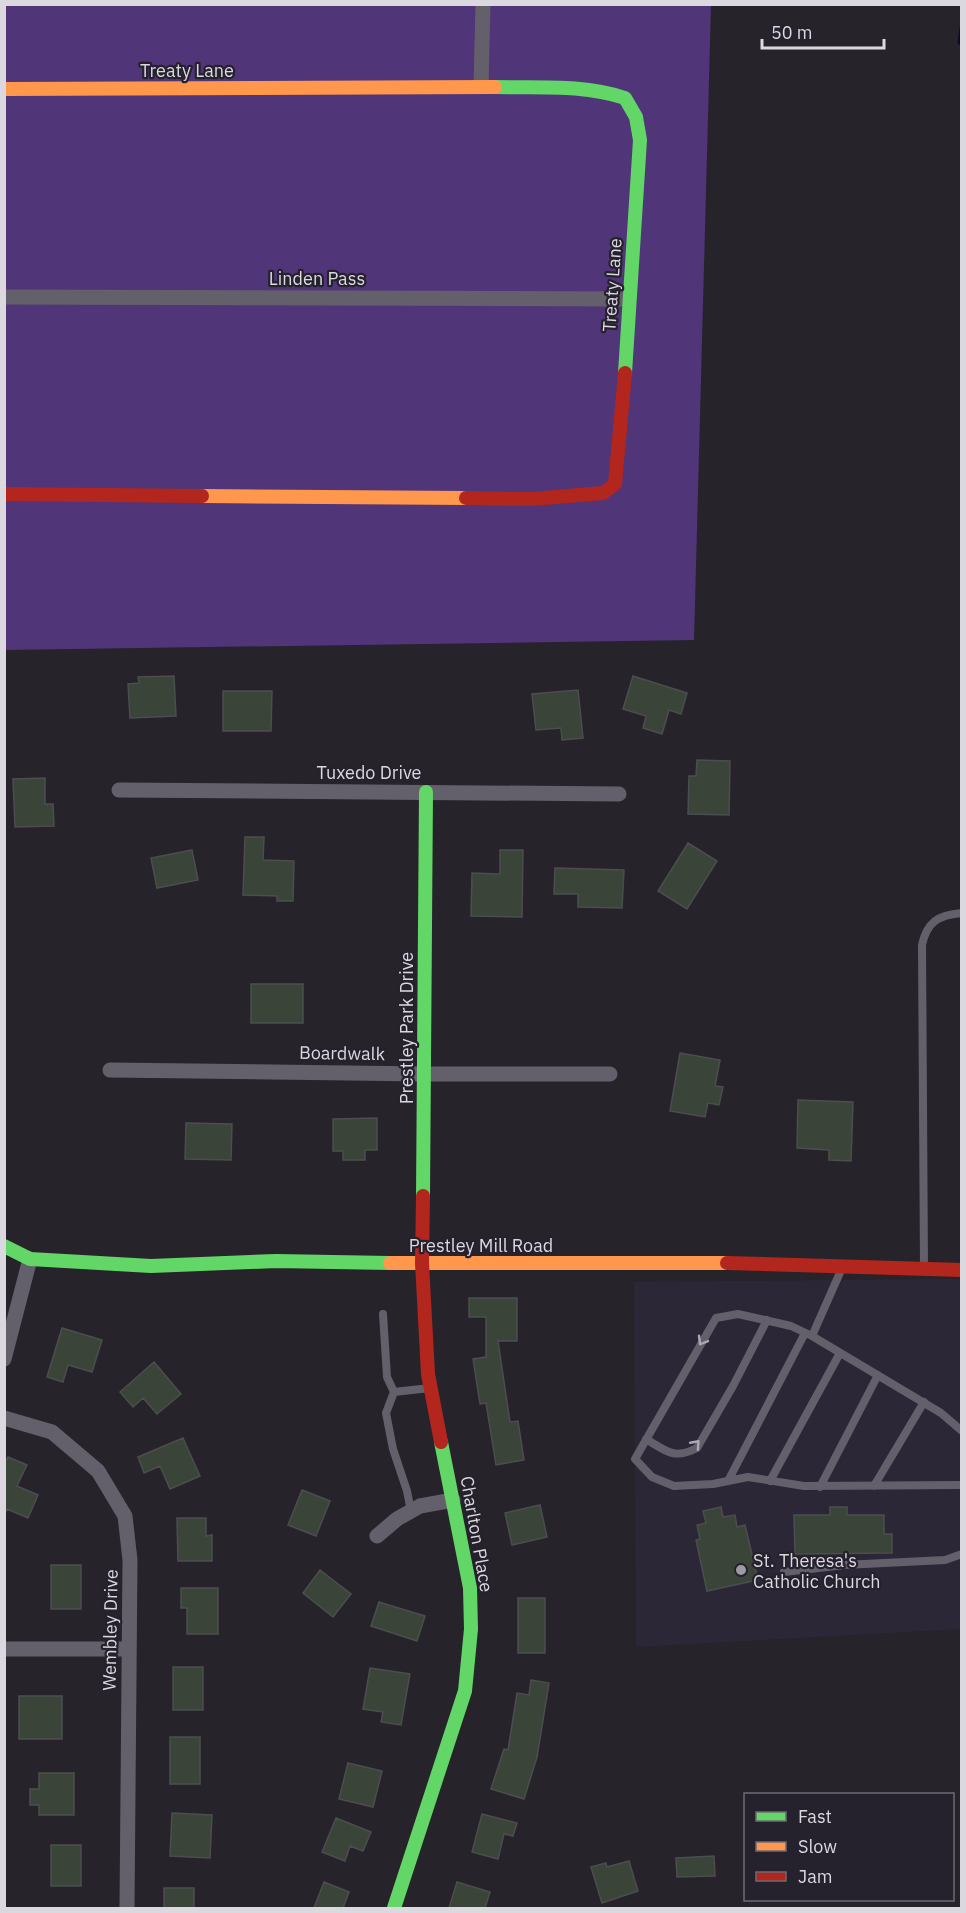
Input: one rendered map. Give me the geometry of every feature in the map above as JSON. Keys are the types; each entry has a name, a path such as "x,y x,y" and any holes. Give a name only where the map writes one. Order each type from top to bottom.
{"street":[{"path":"481,86 483,4"},
{"name":"Treaty Lane","path":"4,89 481,86 590,90 625,98 636,117 640,140 621,427 615,484 603,493 532,499 4,494"},
{"name":"Linden Pass","path":"4,297 629,299"},
{"name":"Tuxedo Drive","path":"119,790 619,794"},
{"name":"Prestley Park Drive","path":"422,1263 426,792"},
{"name":"Boardwalk","path":"110,1070 610,1074"},
{"name":"Prestley Mill Road","path":"4,1246 30,1259 151,1266 276,1261 689,1262 962,1270"},
{"path":"4,1359 30,1259"},
{"name":"Charlton Place","path":"394,1908 465,1691 471,1629 470,1588 428,1374 422,1263"},
{"name":"Wembley Drive","path":"4,1418 52,1432 98,1471 125,1516 130,1560 127,1908"},
{"path":"377,1536 397,1519 420,1506 453,1500"},
{"path":"4,1650 129,1649"}],"lane":[{"path":"924,1269 922,945 925,934 932,923 940,917 962,913"},
{"path":"728,1481 809,1334 843,1266"},
{"path":"383,1314 387,1377 394,1392 386,1413 393,1449 411,1511"},
{"path":"962,1431 924,1402 809,1334 791,1326 738,1314 716,1318 635,1459 652,1477 674,1486 748,1477 819,1487 962,1485"},
{"path":"646,1439 673,1454 688,1452 696,1448 733,1386 767,1320"},
{"path":"770,1481 840,1353"},
{"path":"819,1487 878,1375"},
{"path":"394,1392 431,1387"},
{"path":"874,1486 924,1402"},
{"path":"784,1572 844,1565 945,1560 962,1554"}],"shaded area":[{"path":"4,5 711,5 694,640 5,650"},
{"path":"961,1279 961,1629 636,1647 634,1282"}],"building":[{"path":"174,676 176,716 130,718 128,684 139,683 138,677"},
{"path":"633,676 687,693 681,714 669,710 662,734 643,728 646,716 623,709"},
{"path":"578,690 583,738 562,740 561,728 536,730 532,694"},
{"path":"223,691 272,691 271,731 223,731"},
{"path":"697,760 730,761 729,815 688,814 689,776 696,776"},
{"path":"45,778 45,804 53,804 54,826 15,827 13,779"},
{"path":"245,837 264,837 263,860 294,861 293,901 277,901 277,896 243,895"},
{"path":"688,843 717,861 687,909 658,891"},
{"path":"192,850 198,880 157,888 151,858"},
{"path":"500,850 523,850 522,917 471,916 472,873 500,874"},
{"path":"555,868 624,870 622,908 578,907 578,894 554,894"},
{"path":"251,984 303,984 303,1023 251,1023"},
{"path":"680,1053 720,1060 715,1086 723,1087 719,1105 708,1103 705,1117 670,1111"},
{"path":"798,1100 853,1102 851,1161 829,1160 829,1150 797,1148"},
{"path":"377,1118 377,1150 365,1150 365,1160 343,1160 343,1151 333,1151 333,1119"},
{"path":"186,1123 232,1124 231,1160 185,1159"},
{"path":"469,1298 517,1298 517,1341 498,1341 510,1422 518,1421 524,1460 496,1465 486,1403 480,1404 473,1359 486,1357 486,1317 469,1317"},
{"path":"62,1328 102,1340 92,1372 68,1365 63,1382 47,1377"},
{"path":"154,1362 181,1394 157,1414 143,1398 133,1407 120,1392"},
{"path":"183,1438 200,1476 170,1489 160,1466 144,1473 138,1457"},
{"path":"8,1457 27,1465 17,1486 38,1495 28,1518 7,1509 4,1514 4,1465"},
{"path":"302,1490 330,1501 316,1536 288,1525"},
{"path":"540,1505 547,1537 512,1545 505,1513"},
{"path":"721,1507 723,1517 735,1515 737,1527 745,1525 758,1580 707,1591 696,1540 700,1539 697,1525 706,1523 703,1511"},
{"path":"830,1507 847,1507 847,1515 884,1515 884,1534 892,1534 892,1553 795,1554 794,1515 830,1515"},
{"path":"177,1518 206,1518 206,1536 212,1535 212,1561 178,1561"},
{"path":"51,1565 81,1565 81,1609 51,1609"},
{"path":"320,1570 351,1594 333,1617 303,1593"},
{"path":"181,1588 218,1588 218,1634 187,1634 187,1608 181,1608"},
{"path":"518,1598 545,1598 545,1653 518,1653"},
{"path":"379,1602 425,1616 417,1641 371,1626"},
{"path":"173,1667 203,1667 203,1710 173,1710"},
{"path":"370,1668 410,1674 401,1725 381,1722 383,1712 363,1709"},
{"path":"531,1680 549,1683 537,1757 524,1799 491,1789 504,1749 508,1750 517,1693 529,1695"},
{"path":"19,1696 62,1696 62,1739 19,1739"},
{"path":"170,1737 200,1737 200,1784 170,1784"},
{"path":"348,1763 382,1771 373,1807 339,1799"},
{"path":"39,1773 74,1773 74,1815 39,1815 39,1805 30,1805 30,1789 39,1789"},
{"path":"172,1813 212,1815 210,1858 170,1856"},
{"path":"482,1814 517,1823 513,1836 504,1834 498,1859 472,1852"},
{"path":"336,1818 371,1832 363,1851 350,1846 345,1861 322,1852"},
{"path":"51,1845 81,1845 81,1886 51,1886"},
{"path":"714,1856 715,1876 677,1877 676,1858"},
{"path":"629,1861 638,1891 602,1903 591,1867 606,1863 607,1867"},
{"path":"324,1882 349,1892 343,1908 314,1908"},
{"path":"457,1882 490,1892 485,1908 449,1908"},
{"path":"164,1888 194,1888 194,1908 164,1908"}],"waterway":[{"path":"962,28 960,42 962,44"}],"traffic: fast":[{"path":"495,87 561,88 609,94 625,98 636,117 640,140 625,373"},
{"path":"423,1196 426,792"},
{"path":"4,1246 30,1259 151,1266 276,1261 390,1263"},
{"path":"394,1908 465,1691 471,1629 470,1588 441,1442"}],"traffic: slow":[{"path":"4,89 495,87"},
{"path":"202,496 466,498"},
{"path":"390,1263 727,1263"}],"traffic: jam":[{"path":"466,498 532,499 603,493 615,484 625,373"},
{"path":"4,494 202,496"},
{"path":"423,1196 422,1263 428,1374 441,1442"},
{"path":"727,1263 962,1270"}],"place":[{"name":"St. Theresa's Catholic Church","path":"741,1570"}]}
